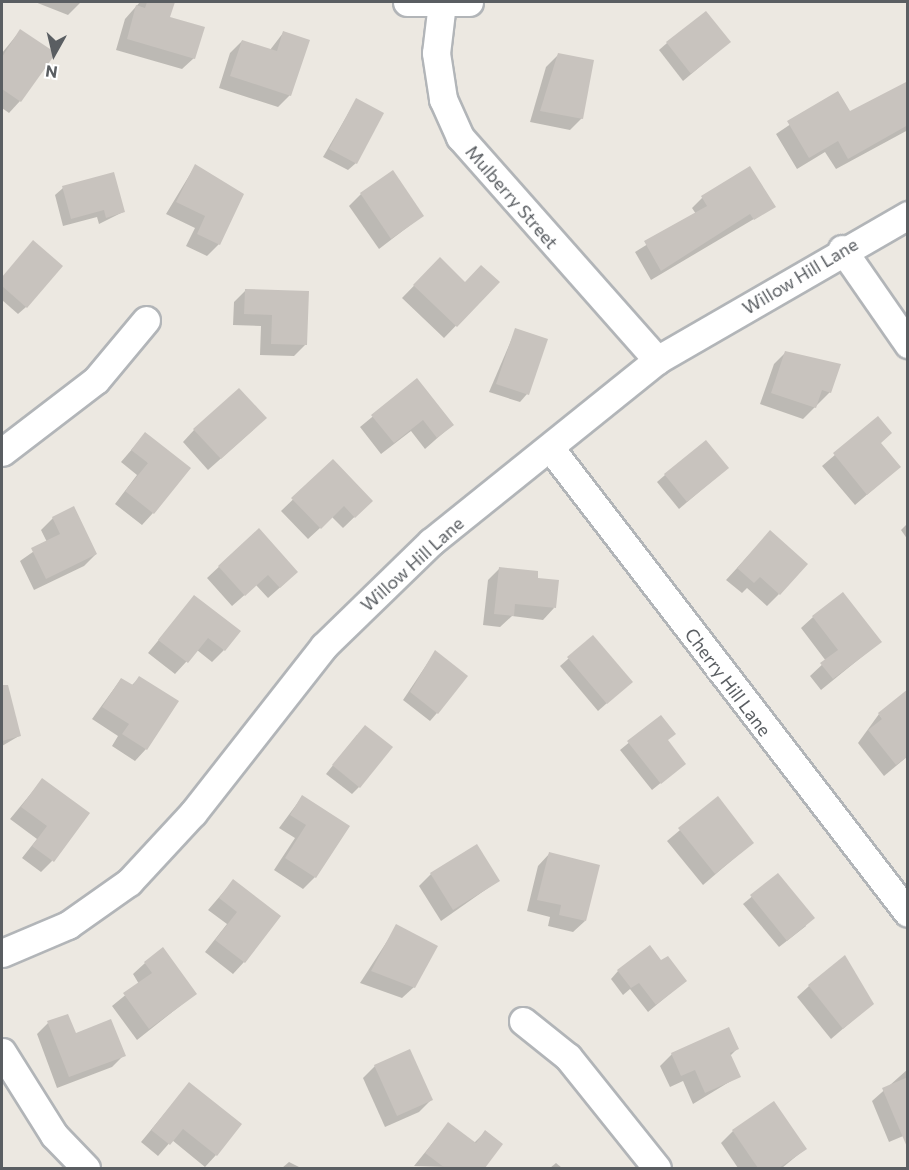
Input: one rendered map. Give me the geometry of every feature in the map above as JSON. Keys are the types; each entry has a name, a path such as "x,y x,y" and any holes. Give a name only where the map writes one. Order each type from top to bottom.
{"street":[{"path":"407,2 470,2"},
{"name":"Mulberry Street","path":"442,3 436,53 443,99 460,137 657,360"},
{"name":"Willow Hill Lane","path":"2,953 68,925 129,882 194,813 324,646 431,542 551,449 657,360 842,249 908,215"},
{"path":"842,249 908,344"},
{"path":"2,452 96,380 146,320"},
{"name":"Cherry Hill Lane","path":"551,449 908,913"},
{"path":"523,1021 568,1057 657,1168"},
{"path":"2,1052 54,1134 86,1168"}],"building":[{"path":"147,2 175,2 170,17 205,27 195,59 127,39 136,5 145,8"},
{"path":"706,11 731,42 691,74 666,42"},
{"path":"20,29 56,53 21,102 2,89 2,57"},
{"path":"283,31 310,40 291,96 230,76 242,40 277,51"},
{"path":"558,53 594,60 583,119 540,111"},
{"path":"908,81 908,125 848,159 838,141 809,158 787,121 838,91 850,111"},
{"path":"356,98 384,113 357,164 329,149"},
{"path":"195,164 244,194 220,245 197,234 205,216 176,202"},
{"path":"750,166 776,207 754,220 750,214 661,271 644,241 707,206 701,196"},
{"path":"393,170 424,216 391,239 360,193"},
{"path":"114,172 125,212 106,218 104,210 71,219 62,186"},
{"path":"33,240 63,266 27,308 2,286 2,277"},
{"path":"440,257 465,282 481,265 500,282 457,327 413,285"},
{"path":"245,289 309,291 307,345 271,344 272,315 244,314"},
{"path":"515,328 548,339 529,395 496,384"},
{"path":"785,351 841,364 831,393 822,390 816,408 771,393"},
{"path":"417,378 454,425 437,438 423,420 394,443 371,415"},
{"path":"239,388 267,418 221,459 193,429"},
{"path":"878,416 892,433 881,443 901,467 867,495 833,453"},
{"path":"145,432 191,468 154,514 125,491 148,463 131,450"},
{"path":"706,440 729,468 687,502 664,474"},
{"path":"333,459 373,501 355,518 344,506 321,529 291,498"},
{"path":"74,506 97,554 46,579 31,548 60,534 52,517"},
{"path":"259,528 298,572 280,588 268,575 245,596 218,566"},
{"path":"770,530 808,564 780,595 760,577 754,583 737,568"},
{"path":"499,567 538,571 538,578 559,580 556,608 515,604 514,616 494,614"},
{"path":"843,592 882,642 833,679 820,663 838,650 812,616"},
{"path":"194,595 241,631 225,651 208,638 188,663 158,640"},
{"path":"593,635 633,682 607,704 567,657"},
{"path":"435,650 468,676 438,714 410,692"},
{"path":"139,676 179,701 147,750 122,734 129,724 102,707 121,678 133,685"},
{"path":"2,685 8,685 21,736 2,741"},
{"path":"908,689 908,756 896,765 868,730 882,719 878,713"},
{"path":"661,715 676,734 668,740 686,764 661,784 627,741"},
{"path":"365,725 393,747 360,788 332,765"},
{"path":"42,778 90,813 54,862 32,846 47,826 21,807"},
{"path":"302,795 350,826 316,878 285,858 306,825 290,815"},
{"path":"718,796 754,843 715,874 678,828"},
{"path":"477,844 500,881 453,910 430,873"},
{"path":"549,852 600,865 586,921 559,915 561,905 537,900"},
{"path":"778,873 815,918 787,941 750,895"},
{"path":"233,879 281,916 245,963 215,940 237,912 219,898"},
{"path":"396,924 438,946 415,988 371,971"},
{"path":"650,945 661,960 668,956 687,981 656,1005 639,983 631,988 617,970"},
{"path":"163,947 197,994 149,1029 123,993 152,973 144,962"},
{"path":"845,955 874,1004 843,1029 808,985"},
{"path":"68,1014 76,1033 111,1019 126,1056 69,1077 47,1021"},
{"path":"729,1027 739,1049 730,1053 741,1077 705,1093 695,1070 681,1076 671,1053"},
{"path":"410,1049 433,1100 397,1116 374,1065"},
{"path":"908,1077 908,1147 907,1147 882,1088"},
{"path":"189,1082 242,1124 217,1156 183,1129 170,1145 151,1130"},
{"path":"774,1101 807,1149 779,1168 758,1168 732,1130"},
{"path":"448,1122 476,1143 485,1130 503,1144 485,1168 445,1168 425,1153"}]}
